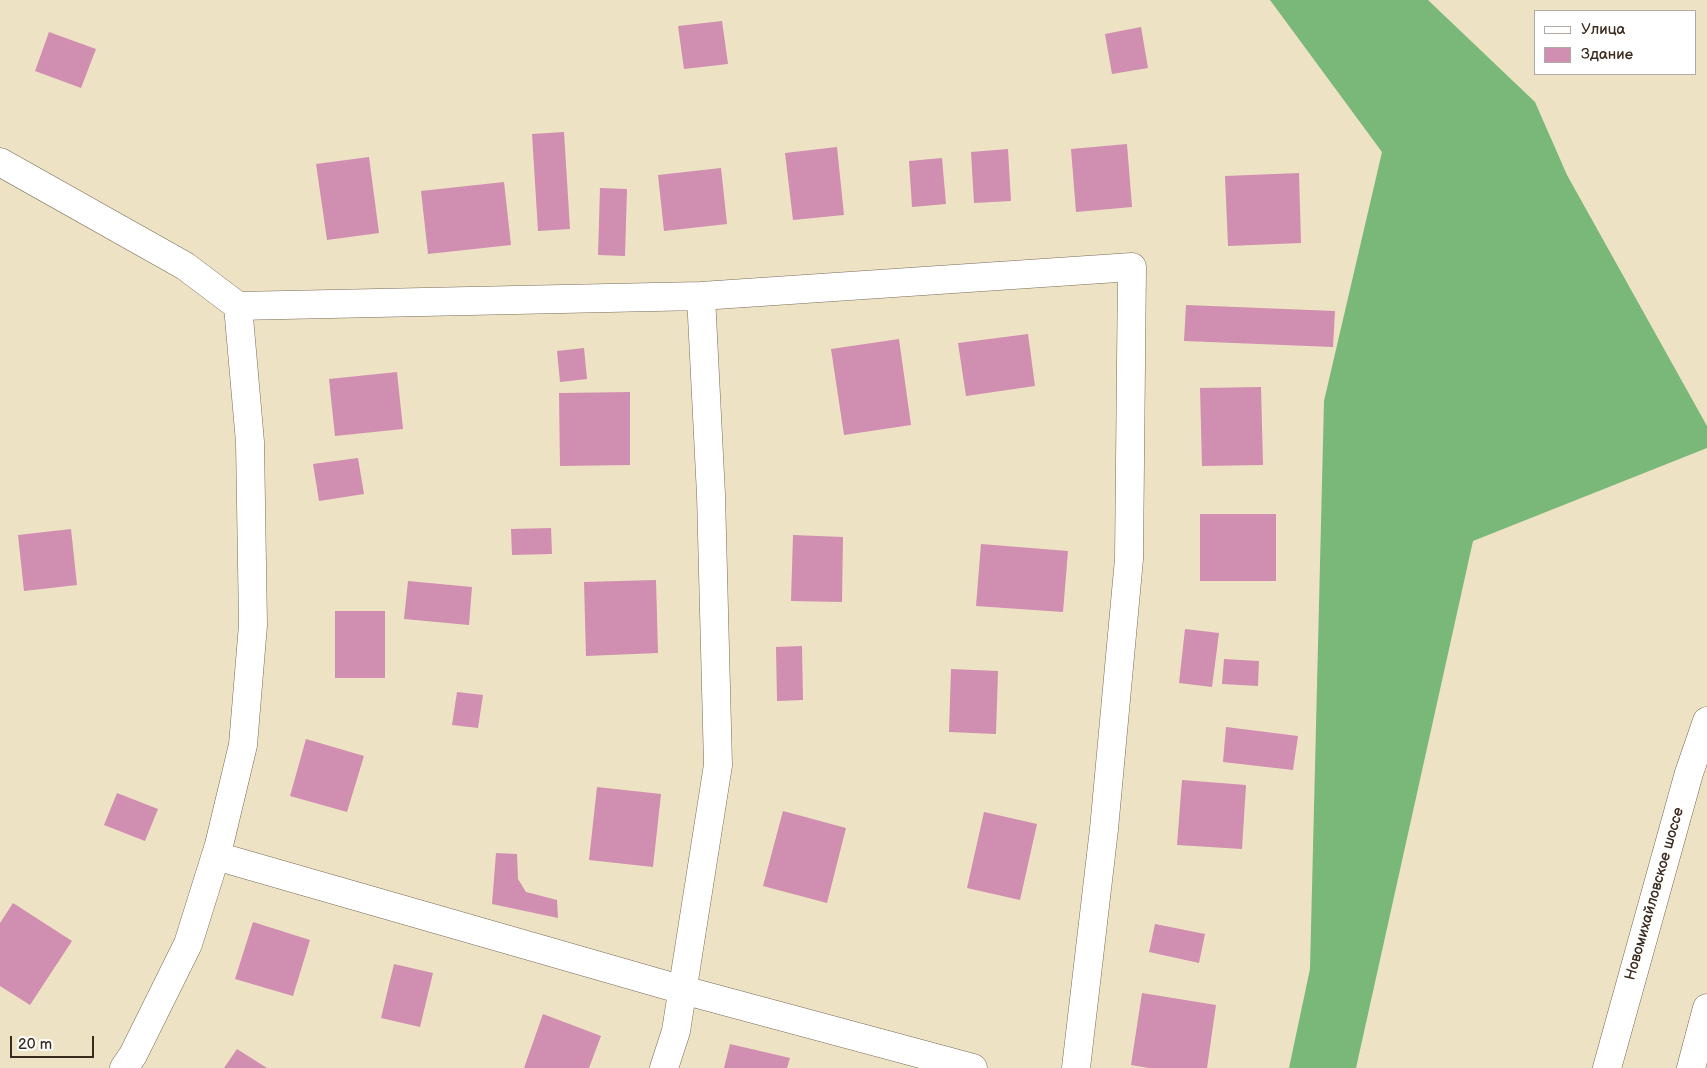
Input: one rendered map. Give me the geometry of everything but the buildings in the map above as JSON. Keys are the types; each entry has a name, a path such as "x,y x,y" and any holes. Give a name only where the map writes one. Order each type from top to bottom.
{"street":[{"path":"0,162 185,266 238,306 701,296 1132,267 1128,559 1104,829 1076,1068"},
{"path":"664,1068 676,1030 718,765 711,495 701,296"},
{"path":"124,1068 188,944 216,856 243,745 254,625 250,442 238,306"},
{"name":"Новомихайловское шоссе","path":"1606,1068 1689,773 1707,720"},
{"path":"216,856 683,990 973,1068"},
{"path":"1691,1068 1707,1008"}],"green space":[{"path":"1270,0 1428,0 1535,102 1567,175 1707,426 1707,448 1473,541 1356,1068 1289,1068 1310,969 1324,401 1382,152"}]}
